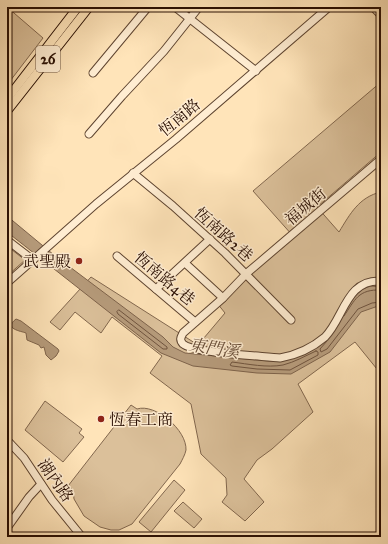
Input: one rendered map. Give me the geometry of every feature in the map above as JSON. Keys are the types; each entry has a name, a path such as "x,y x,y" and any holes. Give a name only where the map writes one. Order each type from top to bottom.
{"main road":[{"name":"26","path":"7,99 78,7"},
{"name":"26","path":"7,111 89,7"}],"street":[{"path":"93,73 148,7"},
{"path":"175,7 256,71"},
{"path":"89,134 164,51 199,7"},
{"name":"恆南路","path":"35,258 96,204 256,71 329,7"},
{"path":"373,7 381,15"},
{"name":"福城街","path":"381,159 247,274 223,298 183,333 180,338 183,344 203,351 280,358 299,354 325,336 352,292 362,285 370,282 381,281"},
{"name":"恆南路2巷","path":"133,173 210,239 247,274 291,320"},
{"path":"156,289 210,239"},
{"path":"7,240 35,258 7,283"},
{"name":"恆南路4巷","path":"117,256 195,322"},
{"path":"185,263 223,298"},
{"name":"湖內路","path":"7,440 24,458 52,500 82,537"},
{"path":"7,528 29,497 42,484"}],"shaded area":[{"path":"7,7 43,38 7,85"},
{"path":"381,82 381,152 317,207 339,232 351,213 361,202 373,194 381,192 381,374 355,342 298,384 313,412 272,449 257,460 244,479 264,502 245,521 222,502 227,495 226,478 201,454 191,404 150,373 162,356 112,317 101,333 75,312 60,330 50,322 91,277 198,345 225,313 217,303 293,236 253,191"},
{"path":"7,246 25,260 7,276"},
{"path":"45,401 82,429 79,433 84,437 63,462 25,430"},
{"path":"131,405 137,409 144,408 152,410 169,420 181,434 185,442 186,450 180,464 132,524 119,530 111,530 100,527 84,516 74,499 73,490 68,486"},
{"path":"174,480 185,490 151,532 139,522"},
{"path":"183,502 202,519 194,528 174,511"}],"water":[{"path":"7,216 54,255 163,337 173,347 185,353 281,361 317,346 350,300 363,289 370,286 381,287 381,305 361,312 330,352 291,374 257,373 193,366 161,353 7,232"},
{"path":"16,319 21,321 58,349 59,351 56,356 51,360 46,355 44,347 41,348 39,345 27,340 26,333 14,329 11,325"}],"waterway":[{"name":"東門溪","path":"52,254 58,259"}],"place":[{"name":"武聖殿","path":"79,261"},
{"name":"恆春工商","path":"101,419"}]}
